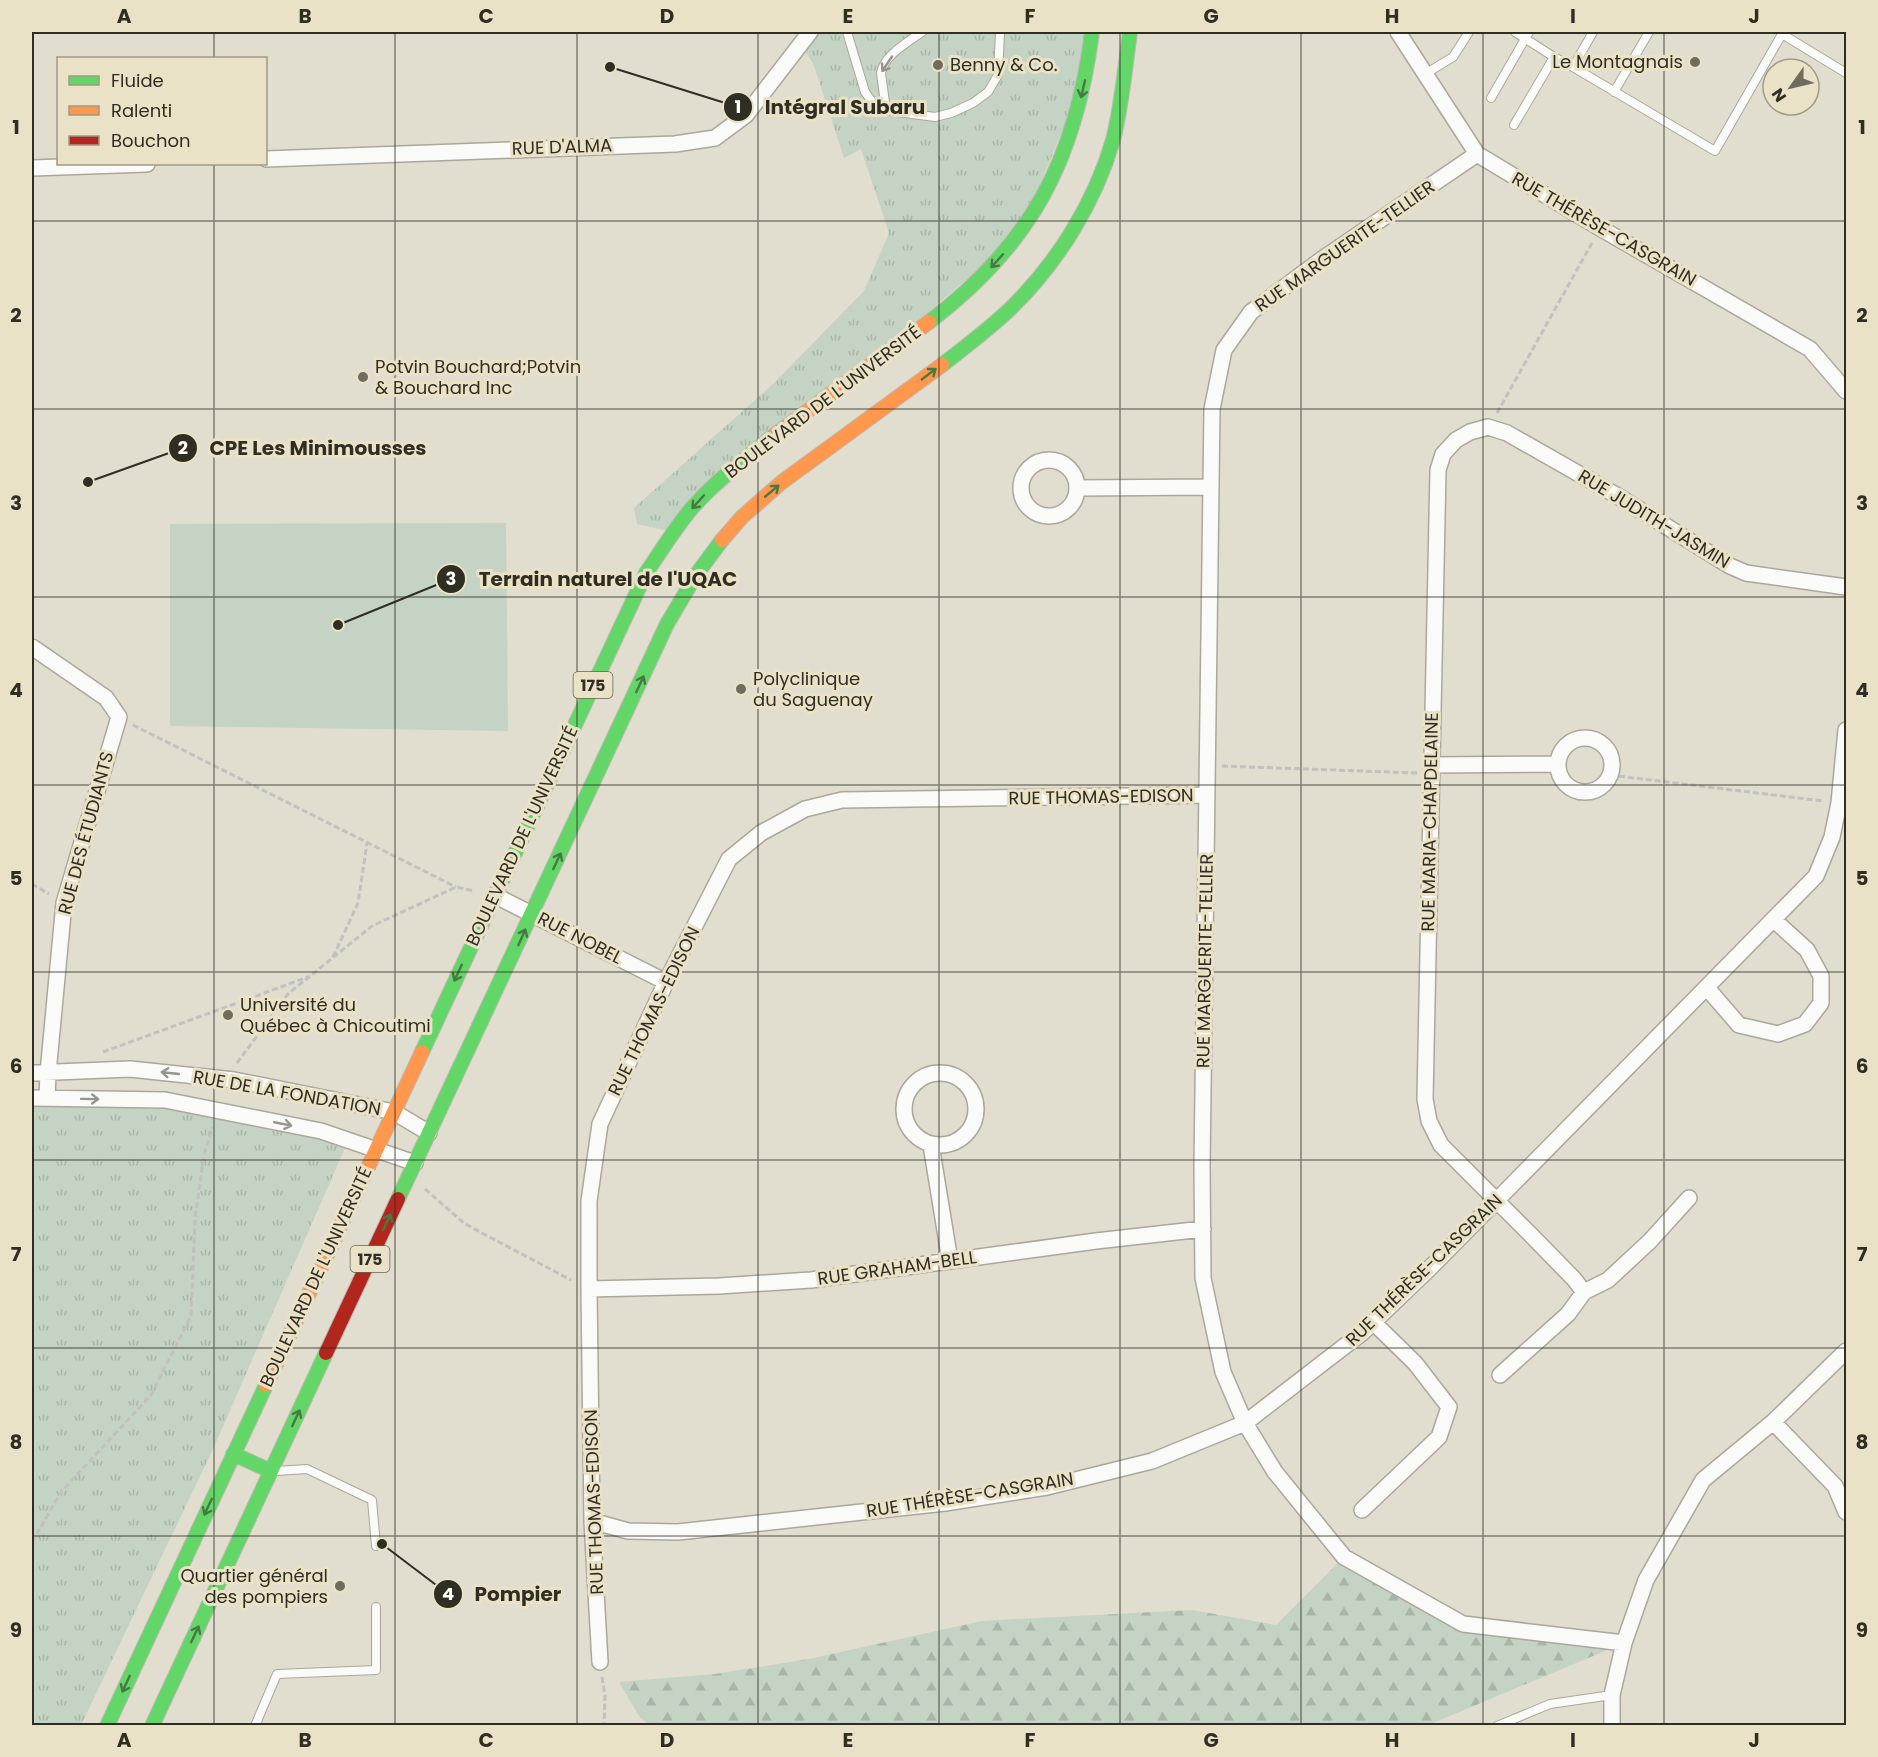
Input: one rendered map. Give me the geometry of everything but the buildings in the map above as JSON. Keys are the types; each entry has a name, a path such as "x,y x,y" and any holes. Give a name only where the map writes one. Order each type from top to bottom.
{"main road":[{"name":"BOULEVARD DE L'UNIVERSITÉ","path":"107,1725 646,573 673,532 699,500 746,458 941,313 997,261 1020,233 1059,167 1075,126 1089,66 1092,32"},
{"name":"175","path":"152,1725 667,624 687,588 708,556 731,529 787,478 977,338 1011,307 1062,247 1080,217 1102,171 1116,131 1131,32"},
{"path":"233,1454 272,1471"}],"street":[{"name":"RUE D'ALMA","path":"267,159 675,144 715,138 746,115 810,32"},
{"name":"RUE THÉRÈSE-CASGRAIN","path":"1398,32 1476,154 1810,349 1846,391"},
{"name":"RUE MARGUERITE-TELLIER","path":"1476,154 1251,312 1224,350 1212,409 1202,1166 1203,1278 1223,1372 1245,1423 1275,1472 1344,1557 1463,1624 1624,1643"},
{"path":"32,168 118,165"},
{"name":"RUE MARIA-CHAPDELAINE","path":"1488,427 1470,432 1456,440 1443,454 1438,470 1425,1099 1429,1121 1441,1145 1574,1279 1584,1293"},
{"name":"RUE JUDITH-JASMIN","path":"1488,427 1507,433 1616,495 1730,566 1746,573 1846,586"},
{"path":"1077,488 1211,487"},
{"path":"32,647 106,698 119,717"},
{"name":"RUE DES ÉTUDIANTS","path":"47,1098 64,903 119,717"},
{"name":"RUE THÉRÈSE-CASGRAIN","path":"592,1521 628,1531 678,1532 945,1503 1047,1487 1152,1461 1245,1423 1373,1322 1816,876 1832,837 1839,803 1846,730"},
{"path":"1586,738 1595,740 1608,750 1612,758 1610,775 1605,784 1598,789 1579,792 1563,782 1558,764 1559,756 1570,742 1586,738"},
{"path":"1431,769 1558,764"},
{"name":"RUE THOMAS-EDISON","path":"600,1662 592,1521 589,1201 600,1124 666,982 729,860 761,833 805,809 842,800 1208,795"},
{"name":"RUE NOBEL","path":"494,896 666,982"},
{"path":"1707,988 1739,1025 1778,1034 1805,1024 1821,1003 1821,976 1807,950 1774,920"},
{"name":"RUE DE LA FONDATION","path":"32,1073 130,1069 225,1079 394,1112 429,1133"},
{"path":"935,1073 946,1073 958,1077 967,1084 973,1094 976,1117 972,1128 964,1137 942,1146 931,1145 919,1140 910,1131 903,1107 906,1095 918,1080 935,1073"},
{"name":"RUE DE LA FONDATION","path":"32,1098 165,1100 321,1131 375,1151 412,1170"},
{"path":"931,1145 950,1261"},
{"path":"1500,1375 1568,1314 1584,1293 1608,1280 1650,1241 1689,1198"},
{"name":"RUE GRAHAM-BELL","path":"589,1289 719,1286 799,1281 1203,1229"},
{"path":"1362,1510 1439,1437 1449,1407 1415,1363 1373,1322"},
{"path":"1612,1725 1612,1695 1624,1643 1646,1580 1703,1480 1773,1422 1846,1351"},
{"path":"1773,1422 1835,1486 1846,1512"}],"lane":[{"path":"847,32 865,92 875,106 912,115 935,117 973,103 988,92 998,75 1000,32"},
{"path":"886,110 882,68 888,59 922,32"},
{"path":"1425,74 1453,57 1469,32"},
{"path":"1515,32 1527,35 1554,57 1715,152 1782,34 1846,73"},
{"path":"1573,67 1593,32"},
{"path":"1614,92 1649,32"},
{"path":"1491,98 1527,35"},
{"path":"1514,125 1554,57"},
{"path":"272,1471 307,1469 372,1500 376,1546"},
{"path":"255,1725 278,1674 376,1670 376,1607"},
{"path":"1497,1725 1550,1704 1612,1695"}],"path":[{"path":"1488,427 1600,228"},
{"path":"119,717 456,887 494,896"},
{"path":"1207,765 1431,769"},
{"path":"1610,775 1839,803"},
{"path":"332,958 358,903 367,842"},
{"path":"225,1079 288,994 372,926 456,887"},
{"path":"102,1053 310,976"},
{"path":"32,1542 61,1492 151,1395 191,1316 195,1219 204,1154 218,1111"},
{"path":"412,1170 465,1224 589,1289"},
{"path":"600,1662 605,1695 604,1725"}],"green space":[{"path":"810,32 1092,32 1089,66 1020,233 673,532 637,524 634,508 773,384 864,291 889,233 861,149 844,158 813,63 800,44"},
{"path":"506,523 508,731 170,726 170,524"},
{"path":"32,1098 165,1100 348,1141 213,1449 81,1725 32,1725"},
{"path":"1344,1557 1463,1624 1624,1643 1426,1726 649,1725 639,1716 619,1682 715,1674 809,1659 982,1621 1192,1610 1276,1625"}],"traffic: fast":[{"path":"929,322 996,262 1022,229 1043,195 1061,159 1074,120 1085,78 1092,32"},
{"path":"942,365 993,324 1026,292 1058,253 1085,210 1113,140 1130,32"},
{"path":"422,1052 646,573 692,508 732,469 776,434"},
{"path":"398,1199 667,624 696,575 722,540"},
{"path":"152,1726 326,1353"},
{"path":"107,1726 266,1385"},
{"path":"233,1454 271,1471"}],"traffic: slow":[{"path":"776,434 929,322"},
{"path":"722,540 742,517 782,482 942,365"},
{"path":"266,1385 422,1052"}],"traffic: jam":[{"path":"326,1353 398,1199"}],"place":[{"name":"Le Montagnais","path":"1695,62"},
{"name":"Benny & Co.","path":"938,65"},
{"name":"Intégral Subaru","path":"610,67"},
{"name":"Potvin Bouchard;Potvin & Bouchard Inc","path":"363,377"},
{"name":"CPE Les Minimousses","path":"88,482"},
{"name":"Terrain naturel de l'UQAC","path":"338,625"},
{"name":"Polyclinique du Saguenay","path":"741,689"},
{"name":"Université du Québec à Chicoutimi","path":"228,1015"},
{"name":"Pompier","path":"382,1544"},
{"name":"Quartier général des pompiers","path":"340,1586"}]}
